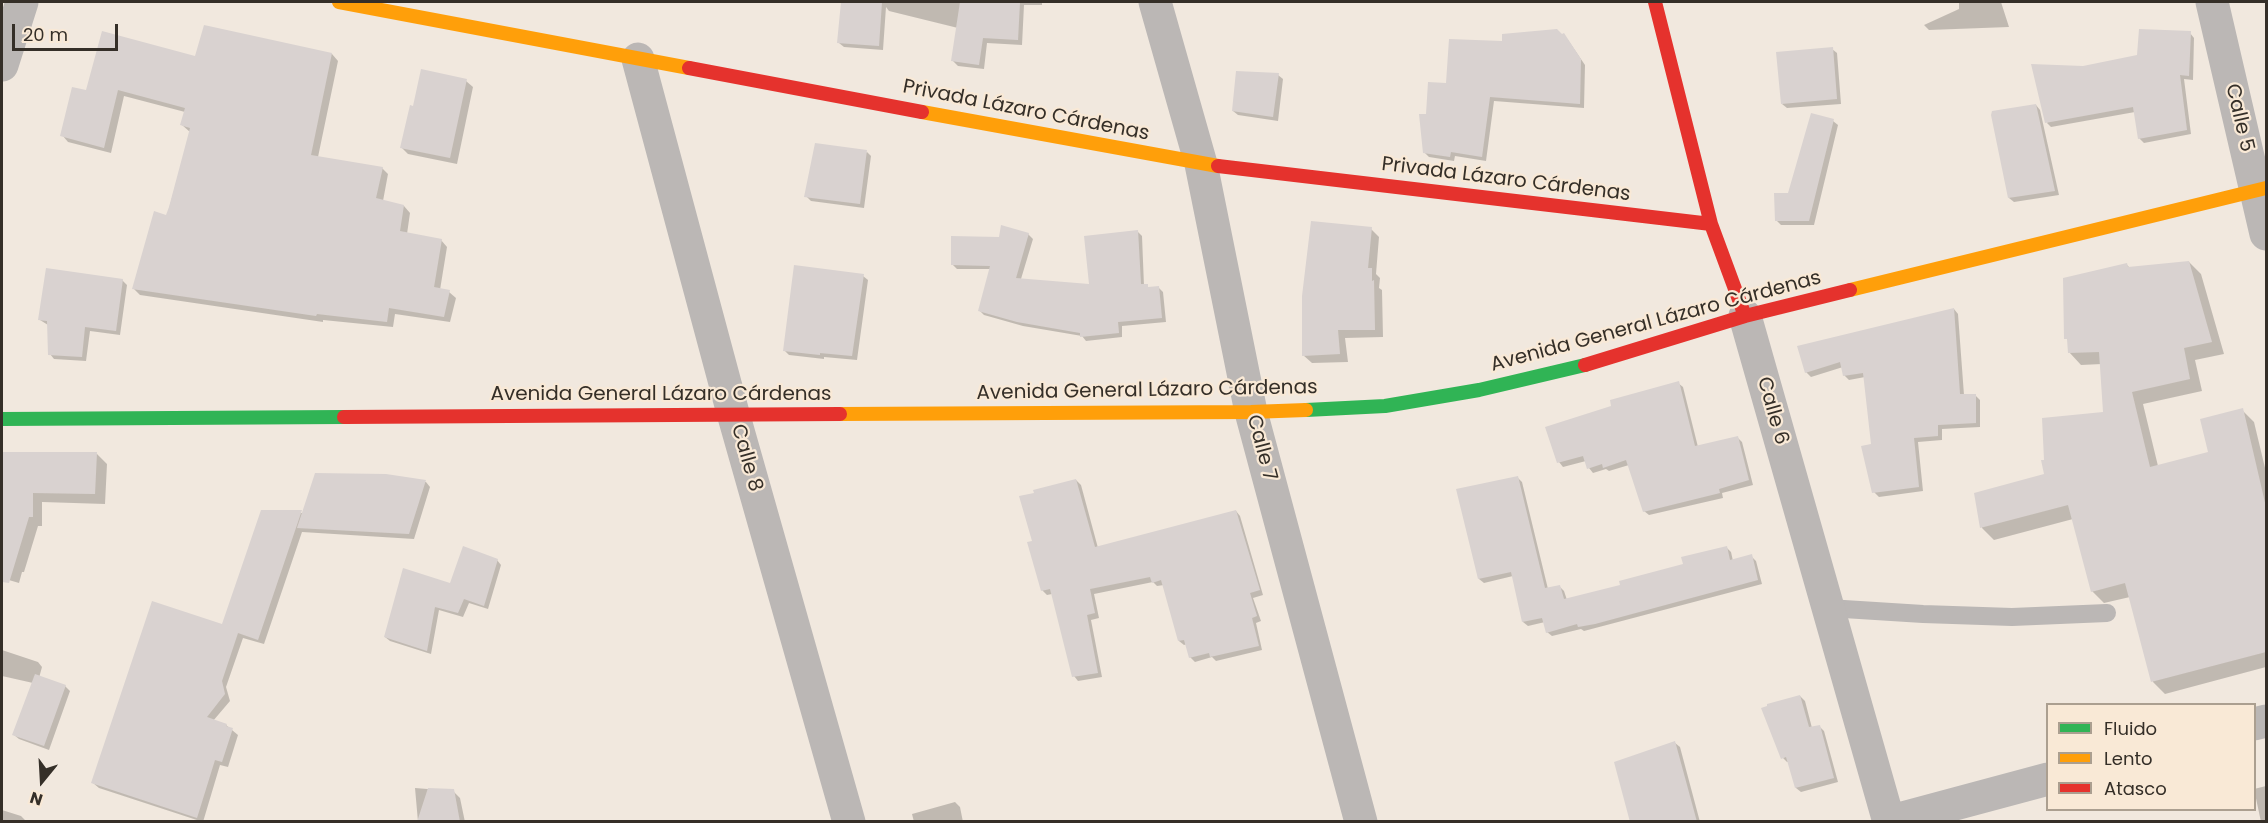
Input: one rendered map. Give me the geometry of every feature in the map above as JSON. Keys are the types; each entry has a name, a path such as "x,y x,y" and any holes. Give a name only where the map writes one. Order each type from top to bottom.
{"main road":[{"name":"Privada Lázaro Cárdenas","path":"339,2 1201,164 1711,224"},
{"name":"Calle 6","path":"1654,2 1711,224 1745,316"},
{"name":"Avenida General Lázaro Cárdenas","path":"2,419 734,413 1251,412 1384,406 1479,390 1568,370 1745,316 2261,190"}],"street":[{"path":"2,65 22,2"},
{"name":"Calle 7","path":"1155,2 1201,164 1251,412 1361,822"},
{"name":"Calle 5","path":"2212,2 2261,190 2266,234"},
{"name":"Calle 8","path":"638,59 734,413 849,822"},
{"name":"Calle 6","path":"1745,316 1889,821"},
{"path":"1889,821 2046,780"}],"lane":[{"path":"1828,608 2012,617 2107,613"}],"building":[{"path":"841,2 882,2 879,46 837,43"},
{"path":"960,2 1020,2 1018,40 983,38 979,65 951,61"},
{"path":"204,25 332,53 311,155 383,167 376,198 404,205 400,231 442,239 434,287 450,290 444,317 389,308 387,322 317,314 316,316 132,289 154,211 166,215 169,207 190,128 180,125 185,108 118,90 104,148 60,136 72,87 86,90 102,31 195,56"},
{"path":"1557,29 1562,34 1564,33 1581,59 1580,104 1490,97 1482,157 1451,152 1450,157 1423,153 1419,114 1426,114 1428,82 1446,83 1449,39 1502,41 1502,34"},
{"path":"2139,29 2191,31 2189,76 2180,75 2187,130 2138,139 2133,107 2045,123 2031,64 2083,66 2137,55"},
{"path":"1833,47 1837,99 1781,104 1776,52"},
{"path":"421,69 467,79 450,158 400,148"},
{"path":"1236,71 1279,73 1273,117 1232,111"},
{"path":"2036,104 2055,191 2008,198 1992,111"},
{"path":"1811,113 1834,119 1809,221 1775,221 1774,193 1788,193"},
{"path":"815,143 867,150 860,204 804,197"},
{"path":"1311,221 1372,227 1368,268 1372,268 1372,281 1374,280 1375,330 1338,330 1340,354 1302,356 1302,296"},
{"path":"1001,225 1029,233 1016,278 1089,284 1084,236 1138,230 1141,284 1148,284 1148,287 1159,286 1162,318 1118,322 1119,333 1080,337 1080,333 1017,322 978,311 990,266 951,265 951,236 999,237"},
{"path":"2189,261 2212,342 2184,348 2190,379 2132,392 2150,467 2208,452 2200,419 2243,408 2266,507 2266,652 2151,682 2125,583 2091,592 2068,505 1980,528 1974,493 2044,474 2041,460 2044,460 2042,418 2103,412 2099,352 2068,353 2067,339 2064,339 2063,278 2127,263 2128,267"},
{"path":"794,265 864,274 852,356 783,351"},
{"path":"46,268 123,279 116,331 85,327 82,357 48,355 47,321 38,320"},
{"path":"1954,308 1960,394 1976,394 1976,423 1938,425 1938,436 1914,438 1919,487 1872,493 1861,446 1871,444 1863,373 1843,376 1840,362 1805,373 1797,346"},
{"path":"1679,381 1695,446 1738,436 1749,480 1719,489 1720,493 1643,512 1626,460 1603,468 1602,464 1587,469 1583,456 1557,463 1545,427 1611,406 1610,400"},
{"path":"2,452 97,452 95,494 33,493 33,517 29,517 9,583 2,582"},
{"path":"315,473 386,474 426,480 409,534 297,528"},
{"path":"1518,476 1545,588 1560,585 1564,599 1620,585 1619,581 1683,564 1681,557 1727,546 1730,560 1752,554 1758,580 1595,624 1578,627 1577,624 1546,633 1542,618 1522,622 1511,572 1478,579 1456,489"},
{"path":"1076,479 1095,547 1236,510 1260,590 1250,593 1257,616 1252,618 1259,646 1210,657 1209,653 1189,658 1184,640 1178,641 1161,580 1152,583 1150,577 1090,589 1095,613 1087,615 1098,673 1072,677 1050,589 1041,591 1027,542 1032,541 1019,496"},
{"path":"261,510 302,510 258,640 238,633 222,681 225,694 207,717 233,728 222,762 215,760 197,818 91,783 152,601 222,624"},
{"path":"463,546 498,559 484,606 464,599 458,613 435,607 427,651 384,637 403,568 450,583"},
{"path":"35,674 66,685 44,746 12,735"},
{"path":"1800,695 1809,727 1820,725 1834,778 1795,788 1786,757 1781,759 1761,708 1767,704"},
{"path":"1675,741 1697,822 1630,822 1614,762"},
{"path":"428,788 454,789 460,822 417,822"}],"traffic: fast":[{"path":"1306,410 1385,406 1479,390 1585,365"},
{"path":"2,419 344,417"}],"traffic: slow":[{"path":"339,2 689,68"},
{"path":"922,112 1218,166"},
{"path":"1850,290 2266,188"},
{"path":"840,414 1306,410"}],"traffic: jam":[{"path":"1655,2 1711,224 1745,316"},
{"path":"689,68 922,112"},
{"path":"1218,166 1711,224"},
{"path":"1585,365 1745,316 1850,290"},
{"path":"344,417 840,414"}]}
